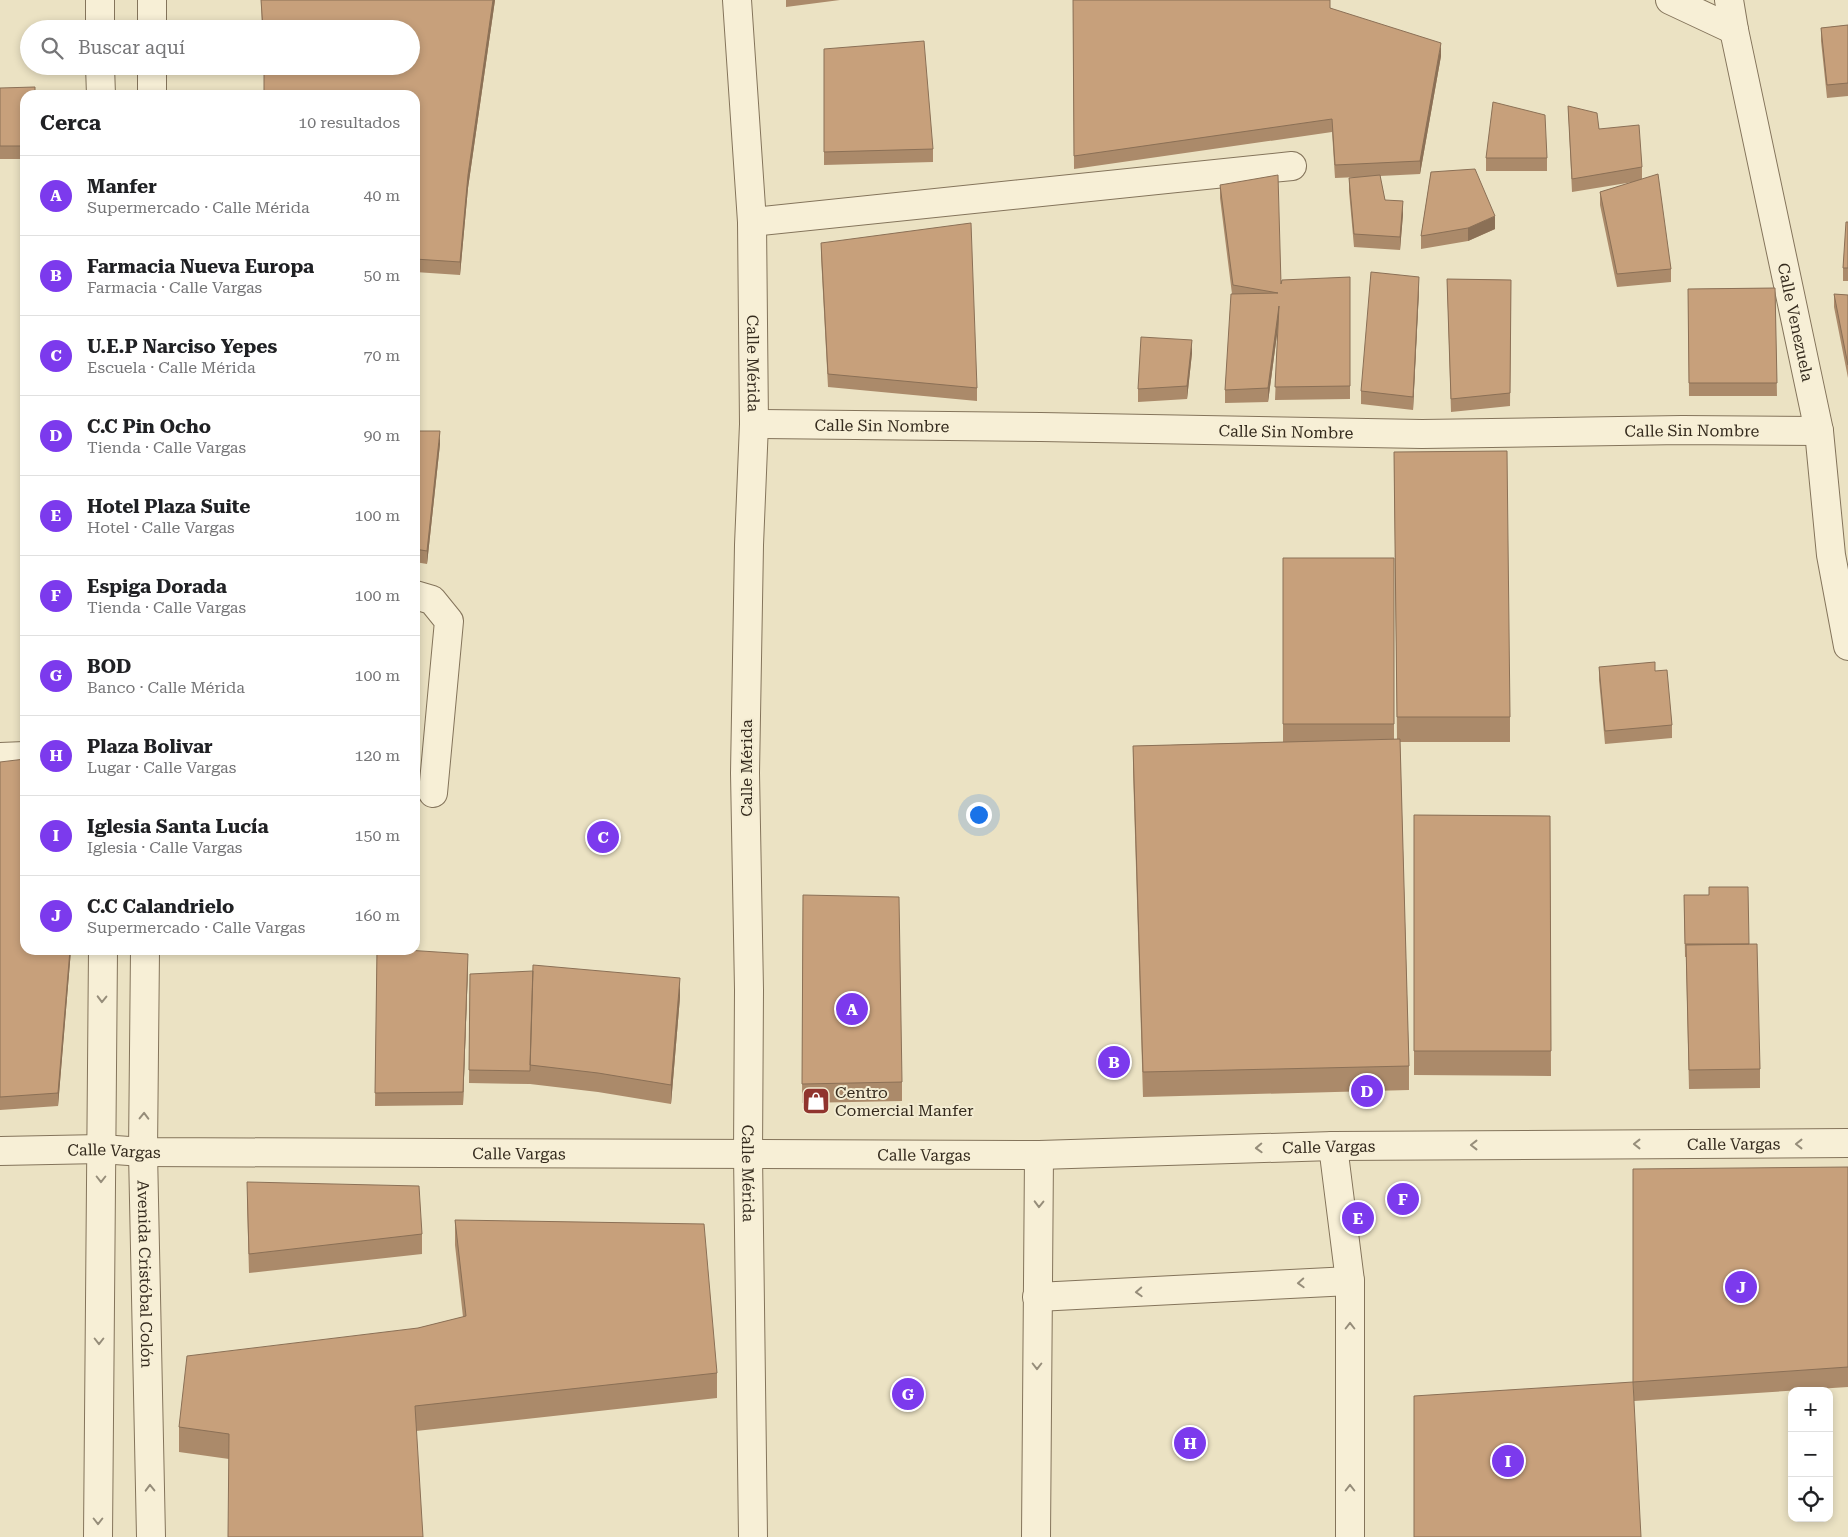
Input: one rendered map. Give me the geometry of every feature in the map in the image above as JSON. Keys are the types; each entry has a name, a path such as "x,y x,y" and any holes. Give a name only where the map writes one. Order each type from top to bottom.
{"street":[{"path":"100,0 100,20"},
{"path":"152,0 152,20"},
{"name":"Calle Mérida","path":"738,0 752,222 754,424 749,545 745,773 749,990 748,1154 752,1537"},
{"path":"1670,0 1734,30"},
{"name":"Calle Venezuela","path":"1729,0 1819,431 1831,555 1848,646"},
{"path":"100,75 101,90"},
{"path":"152,75 152,90"},
{"path":"752,222 1292,166"},
{"name":"Calle Sin Nombre","path":"754,424 1422,434 1682,430 1819,431"},
{"path":"420,596 432,600 449,621 433,793"},
{"path":"0,757 20,756"},
{"path":"98,1537 103,955"},
{"name":"Avenida Cristóbal Colón","path":"145,955 143,1152 151,1537"},
{"name":"Calle Vargas","path":"0,1151 101,1149 143,1152 1040,1155 1334,1146 1848,1144"},
{"path":"1334,1146 1350,1281 1350,1537"},
{"path":"1036,1537 1037,1297 1040,1155"},
{"path":"1037,1297 1350,1281"}],"building":[{"path":"261,0 493,0 468,175 460,262 420,259 420,90 264,90 264,75 420,75 420,20 262,20"},
{"path":"1073,0 1330,0 1330,8 1441,43 1420,161 1335,165 1332,119 1074,156"},
{"path":"1848,25 1848,83 1827,85 1821,28"},
{"path":"924,41 933,149 824,152 824,49"},
{"path":"35,87 35,90 20,90 20,146 0,146 0,88"},
{"path":"1493,102 1545,115 1547,158 1486,158"},
{"path":"1568,106 1597,113 1599,129 1639,125 1642,167 1572,179"},
{"path":"1475,169 1495,216 1468,228 1421,236 1431,172"},
{"path":"1658,174 1671,269 1617,274 1600,192"},
{"path":"1278,175 1281,284 1282,280 1350,277 1350,386 1275,387 1279,306 1268,388 1225,390 1231,294 1278,293 1233,285 1220,185"},
{"path":"1380,175 1385,200 1403,201 1400,237 1354,234 1349,178"},
{"path":"1846,222 1848,222 1848,268 1843,268"},
{"path":"971,223 977,388 828,374 821,243"},
{"path":"1371,272 1419,277 1413,397 1361,391"},
{"path":"1447,279 1511,280 1510,393 1451,399"},
{"path":"1775,288 1777,383 1689,383 1688,289"},
{"path":"1834,294 1848,295 1848,365"},
{"path":"1141,337 1192,340 1187,386 1138,389"},
{"path":"420,431 440,431 427,551 420,550"},
{"path":"1507,451 1510,717 1397,717 1394,452"},
{"path":"1283,558 1394,558 1394,724 1283,724"},
{"path":"1655,662 1655,671 1667,670 1672,725 1605,731 1599,667"},
{"path":"1400,739 1409,1066 1143,1072 1133,746"},
{"path":"20,760 20,955 70,955 58,1093 0,1097 0,762"},
{"path":"1414,815 1550,816 1551,1051 1414,1051"},
{"path":"1709,887 1748,887 1749,944 1685,944 1684,895 1709,895"},
{"path":"803,895 899,897 902,1082 802,1084"},
{"path":"1757,944 1760,1069 1689,1070 1686,945"},
{"path":"420,951 468,954 463,1092 375,1093 377,955 420,955"},
{"path":"533,965 680,978 671,1085 598,1073 530,1065"},
{"path":"533,971 530,1071 469,1070 470,974"},
{"path":"1848,1167 1848,1367 1633,1382 1633,1169"},
{"path":"247,1182 419,1186 422,1234 249,1254"},
{"path":"455,1220 704,1224 717,1373 415,1406 423,1537 228,1537 229,1434 179,1427 187,1356 418,1328 466,1316"},
{"path":"1633,1382 1641,1537 1414,1537 1414,1396"}],"place":[{"name":"U.E.P Narciso Yepes","path":"603,837"},
{"name":"Manfer","path":"852,1009"},
{"name":"Farmacia Nueva Europa","path":"1114,1062"},
{"name":"C.C Pin Ocho","path":"1367,1091"},
{"name":"Centro Comercial Manfer","path":"816,1101"},
{"name":"Espiga Dorada","path":"1403,1199"},
{"name":"Hotel Plaza Suite","path":"1358,1218"},
{"name":"C.C Calandrielo","path":"1741,1287"},
{"name":"BOD","path":"908,1394"},
{"name":"Plaza Bolivar","path":"1190,1443"},
{"name":"Iglesia Santa Lucía","path":"1508,1461"}]}
